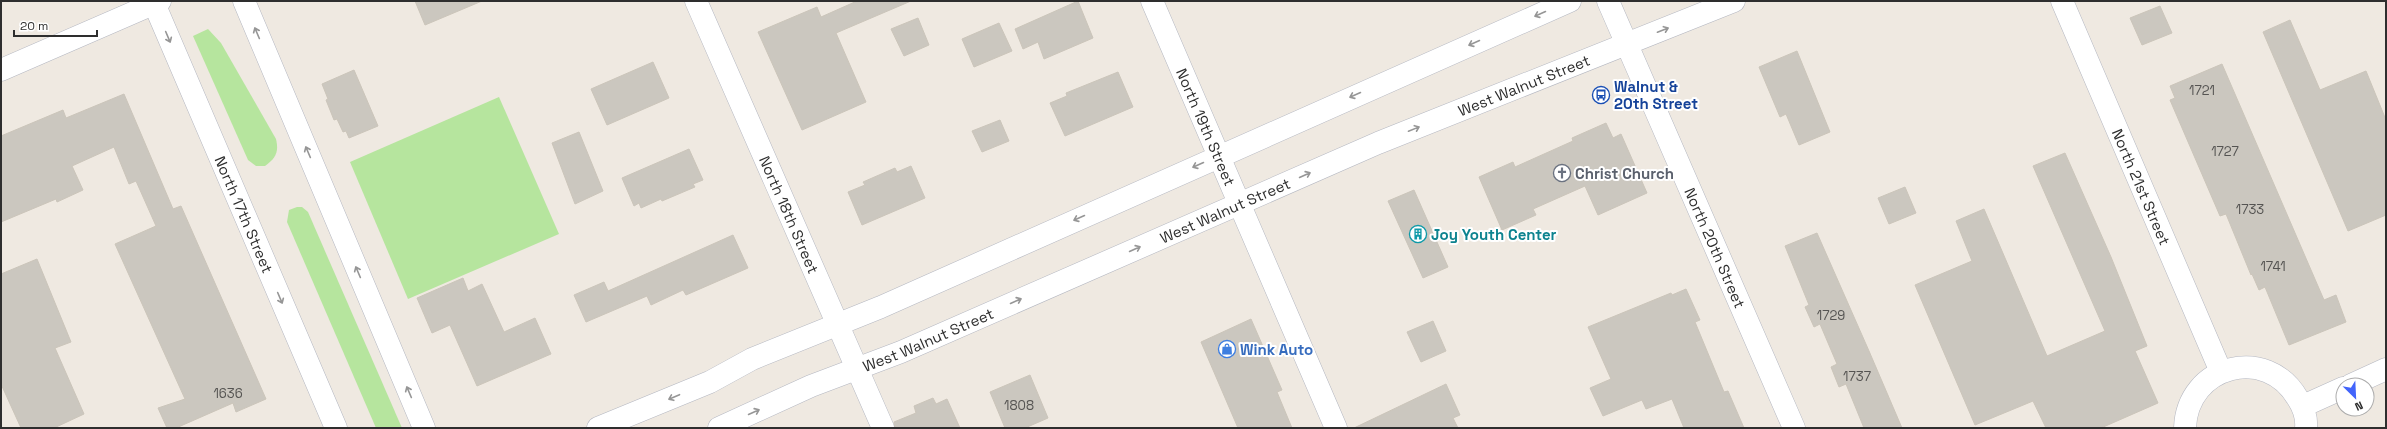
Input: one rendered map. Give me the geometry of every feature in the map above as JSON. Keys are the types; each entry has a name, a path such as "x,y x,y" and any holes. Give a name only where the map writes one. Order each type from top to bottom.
{"main road":[{"path":"244,1 424,428"},
{"name":"North 18th Street","path":"696,1 883,428"},
{"name":"North 19th Street","path":"1152,1 1220,155 1336,428"},
{"path":"598,428 710,382 752,360 888,303 1570,1"},
{"name":"North 20th Street","path":"1608,1 1794,428"},
{"name":"West Walnut Street","path":"718,428 856,368 900,352 1378,143 1734,1"},
{"name":"North 21st Street","path":"2062,1 2221,372"},
{"path":"1,70 155,2"},
{"name":"North 17th Street","path":"155,2 336,428"},
{"path":"2185,428 2185,417 2192,398 2204,382 2221,372 2240,367 2260,368 2278,376 2293,389 2303,406 2306,428"},
{"path":"2368,377 2386,369"},
{"path":"2303,406 2335,392"}],"green space":[{"path":"208,29 221,43 276,139 276,154 265,166 256,166 248,160 193,36"},
{"path":"499,97 559,234 408,299 350,162"},
{"path":"302,207 308,212 402,428 376,428 287,222 289,210"}],"building":[{"path":"415,1 482,1 425,25"},
{"path":"857,1 911,1 836,33 866,102 802,130 758,32 817,7 821,17"},
{"path":"1078,1 1093,38 1044,59 1038,42 1023,49 1015,29"},
{"path":"2160,6 2172,33 2142,45 2130,18"},
{"path":"918,18 929,45 904,56 891,29"},
{"path":"2290,20 2320,90 2366,71 2386,120 2386,215 2348,231 2263,32"},
{"path":"999,23 1012,51 974,67 962,39"},
{"path":"1797,51 1830,132 1799,145 1786,114 1780,117 1759,67"},
{"path":"653,62 669,98 607,125 591,89"},
{"path":"2222,64 2324,300 2336,295 2346,322 2289,345 2265,287 2259,290 2252,274 2251,275 2226,214 2220,216 2170,100 2175,98 2170,86"},
{"path":"354,70 378,126 349,138 346,131 343,132 337,119 334,120 326,100 328,99 322,84"},
{"path":"1118,72 1133,107 1065,136 1050,103 1067,96 1066,93"},
{"path":"124,94 173,209 181,206 266,399 236,412 233,403 176,428 167,428 158,408 185,399 115,244 156,226 136,181 129,184 114,147 72,166 83,190 57,202 56,199 1,222 1,136 63,110 66,118"},
{"path":"1000,120 1009,141 982,152 972,131"},
{"name":"Christ Church","path":"1606,123 1613,138 1621,134 1647,193 1598,215 1585,186 1533,209 1536,215 1502,230 1479,177 1513,162 1515,167 1573,141 1572,138"},
{"path":"579,132 603,191 575,204 552,143"},
{"path":"689,149 703,180 693,184 695,187 662,201 661,199 641,208 639,203 634,206 622,178"},
{"path":"2065,153 2111,257 2147,346 2135,351 2158,403 2101,428 2046,428 2033,401 1975,425 1915,285 1972,261 1956,221 1984,209 2047,356 2105,331 2033,166"},
{"path":"911,166 925,198 862,225 848,192 865,185 863,182 895,168 897,172"},
{"path":"1905,187 1916,213 1889,224 1878,198"},
{"name":"Joy Youth Center","path":"1414,190 1448,267 1423,278 1388,201"},
{"path":"1817,233 1902,428 1864,428 1846,384 1839,387 1831,367 1837,364 1820,324 1814,327 1805,307 1809,305 1785,246"},
{"path":"733,235 748,268 686,295 683,290 651,305 647,296 586,322 574,295 604,282 608,291"},
{"path":"37,259 71,342 55,348 84,414 54,428 21,428 1,384 1,274"},
{"path":"463,278 468,291 482,284 504,332 535,318 551,354 477,386 450,325 432,333 417,298"},
{"path":"1686,289 1700,320 1695,322 1724,392 1728,391 1744,428 1684,428 1672,399 1646,409 1642,400 1603,416 1590,388 1611,379 1588,327 1671,293 1672,295"},
{"path":"1251,319 1282,390 1277,392 1292,428 1238,428 1201,342"},
{"path":"1433,321 1446,351 1421,362 1407,332"},
{"path":"1030,375 1048,418 1025,428 1005,428 990,392"},
{"path":"1446,384 1460,415 1453,418 1458,428 1354,428"},
{"path":"933,398 936,404 947,399 960,428 895,428 894,422 916,413 914,406"}],"place":[{"name":"Walnut & 20th Street","path":"1601,95"},
{"name":"Christ Church","path":"1562,173"},
{"name":"Joy Youth Center","path":"1418,234"},
{"name":"Wink Auto","path":"1227,349"}]}
